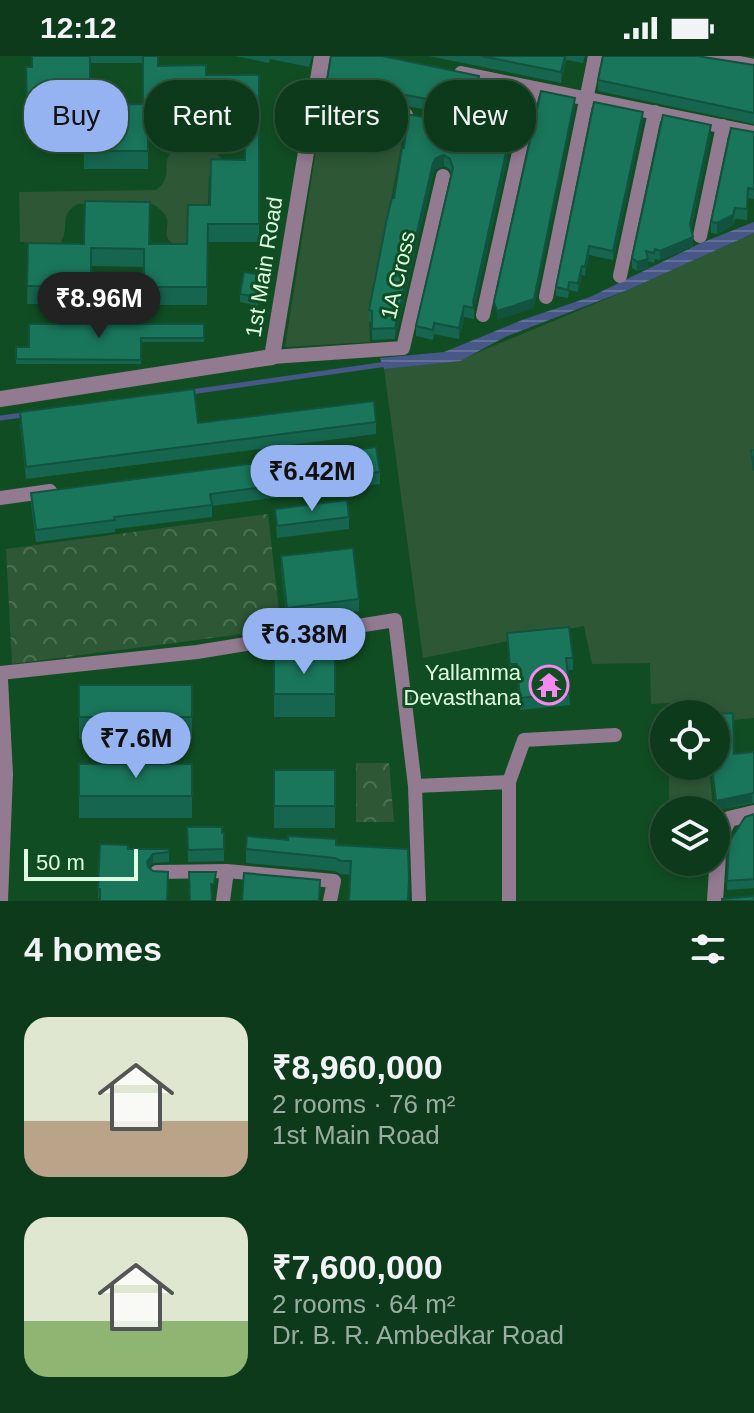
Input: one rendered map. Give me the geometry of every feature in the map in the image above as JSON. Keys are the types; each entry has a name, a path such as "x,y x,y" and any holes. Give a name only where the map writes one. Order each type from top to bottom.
{"street":[{"name":"1st Main Road","path":"317,80 322,56"},
{"path":"546,297 595,56"},
{"path":"705,56 738,60 754,66"},
{"path":"449,71 491,80"},
{"path":"536,90 754,133"},
{"path":"620,276 655,112"},
{"path":"700,236 723,126"},
{"name":"1st Main Road","path":"0,399 272,357 305,152"},
{"path":"483,315 519,152"},
{"name":"1A Cross","path":"272,357 403,348 443,176"},
{"path":"0,498 63,490"},
{"path":"0,673 197,652 395,620 415,786 419,901"},
{"path":"0,680 5,774 0,901"},
{"path":"509,901 509,782 524,740 615,735"},
{"path":"415,786 509,782"},
{"path":"721,901 719,839 729,819 754,813"},
{"path":"223,901 227,871"},
{"path":"157,872 227,871 334,881 330,901"}],"green space":[{"path":"171,152 217,153 229,168 229,176 209,176 207,222 187,221 187,243 170,241 166,217 153,204 78,204 66,217 60,243 20,242 19,192 156,190 165,180"},
{"path":"316,152 400,152 369,316 370,342 285,347"},
{"path":"754,233 754,718 730,721 730,700 651,700 650,663 592,664 584,626 423,658 384,369 460,360"},
{"path":"268,514 281,629 12,664 6,549"},
{"path":"356,763 389,763 394,822 356,822"},
{"path":"669,780 710,780 712,796 669,796"}],"water":[{"path":"754,222 754,233 630,289 505,337 460,361 384,369 380,358 444,352 522,320 590,297 701,243"}],"building":[{"path":"32,56 90,56 90,80 26,80 26,67 32,67"},
{"path":"143,56 158,56 158,66 206,65 206,75 259,75 259,80 144,80 144,151 128,151 128,104 143,104"},
{"path":"331,56 382,56 479,76 478,80 424,80 424,98 408,95 408,80 327,80"},
{"path":"481,56 565,56 561,72"},
{"path":"603,56 697,56 754,65 754,113 598,80"},
{"path":"541,91 575,98 534,299 497,311 494,302 527,152 536,152 536,113"},
{"path":"594,102 643,112 613,251 589,246 578,283 569,282 568,290 556,287"},
{"path":"408,114 424,117 424,152 506,152 474,308 464,306 459,328 434,323 433,330 416,326 453,168 450,159 444,155 433,163 395,328 372,329 372,311 369,310 387,218 394,198 401,152 408,152"},
{"path":"663,115 711,125 690,224 693,237 660,251 655,249 654,253 646,251 648,259 637,262 632,258"},
{"path":"731,128 754,132 754,189 748,188 747,209 735,208 733,215 717,223 711,222"},
{"path":"245,152 259,152 259,224 208,224 207,287 144,287 144,249 91,248 91,286 27,286 28,243 84,244 85,201 150,202 149,244 187,244 188,205 210,205 211,159 245,160"},
{"path":"244,272 262,275 258,297 240,294"},
{"path":"29,324 204,324 204,338 141,338 141,360 16,359 16,347 29,347"},
{"path":"194,389 198,423 374,401 376,422 26,467 20,412"},
{"path":"376,447 380,472 210,494 212,505 36,530 31,493"},
{"path":"347,500 349,517 277,526 275,509"},
{"path":"353,548 359,599 287,608 281,556"},
{"path":"569,627 573,658 566,658 570,693 520,698 517,664 510,664 507,633"},
{"path":"274,659 335,659 335,694 274,694"},
{"path":"79,685 192,685 192,717 79,717"},
{"path":"730,713 733,713 734,754 754,752 754,793 730,798 715,796 714,780 730,780"},
{"path":"79,764 192,764 192,796 79,796"},
{"path":"274,770 335,770 335,806 274,806"},
{"path":"754,814 754,879 727,881 730,876 730,840 745,817"},
{"path":"187,827 222,827 224,849 188,850"},
{"path":"247,836 288,840 288,836 336,839 336,845 408,849 408,901 349,901 351,861 246,849"},
{"path":"100,844 128,845 128,849 169,849 169,852 153,854 147,862 153,871 168,872 167,901 100,901"},
{"path":"189,872 216,872 214,884 211,884 212,901 190,901"},
{"path":"244,873 320,880 319,901 242,901"},
{"path":"754,896 754,901 722,901 722,899"}],"waterway":[{"path":"191,392 387,364"},
{"path":"0,418 23,415"}],"place":[{"name":"Yallamma Devasthana","path":"549,685"}]}
